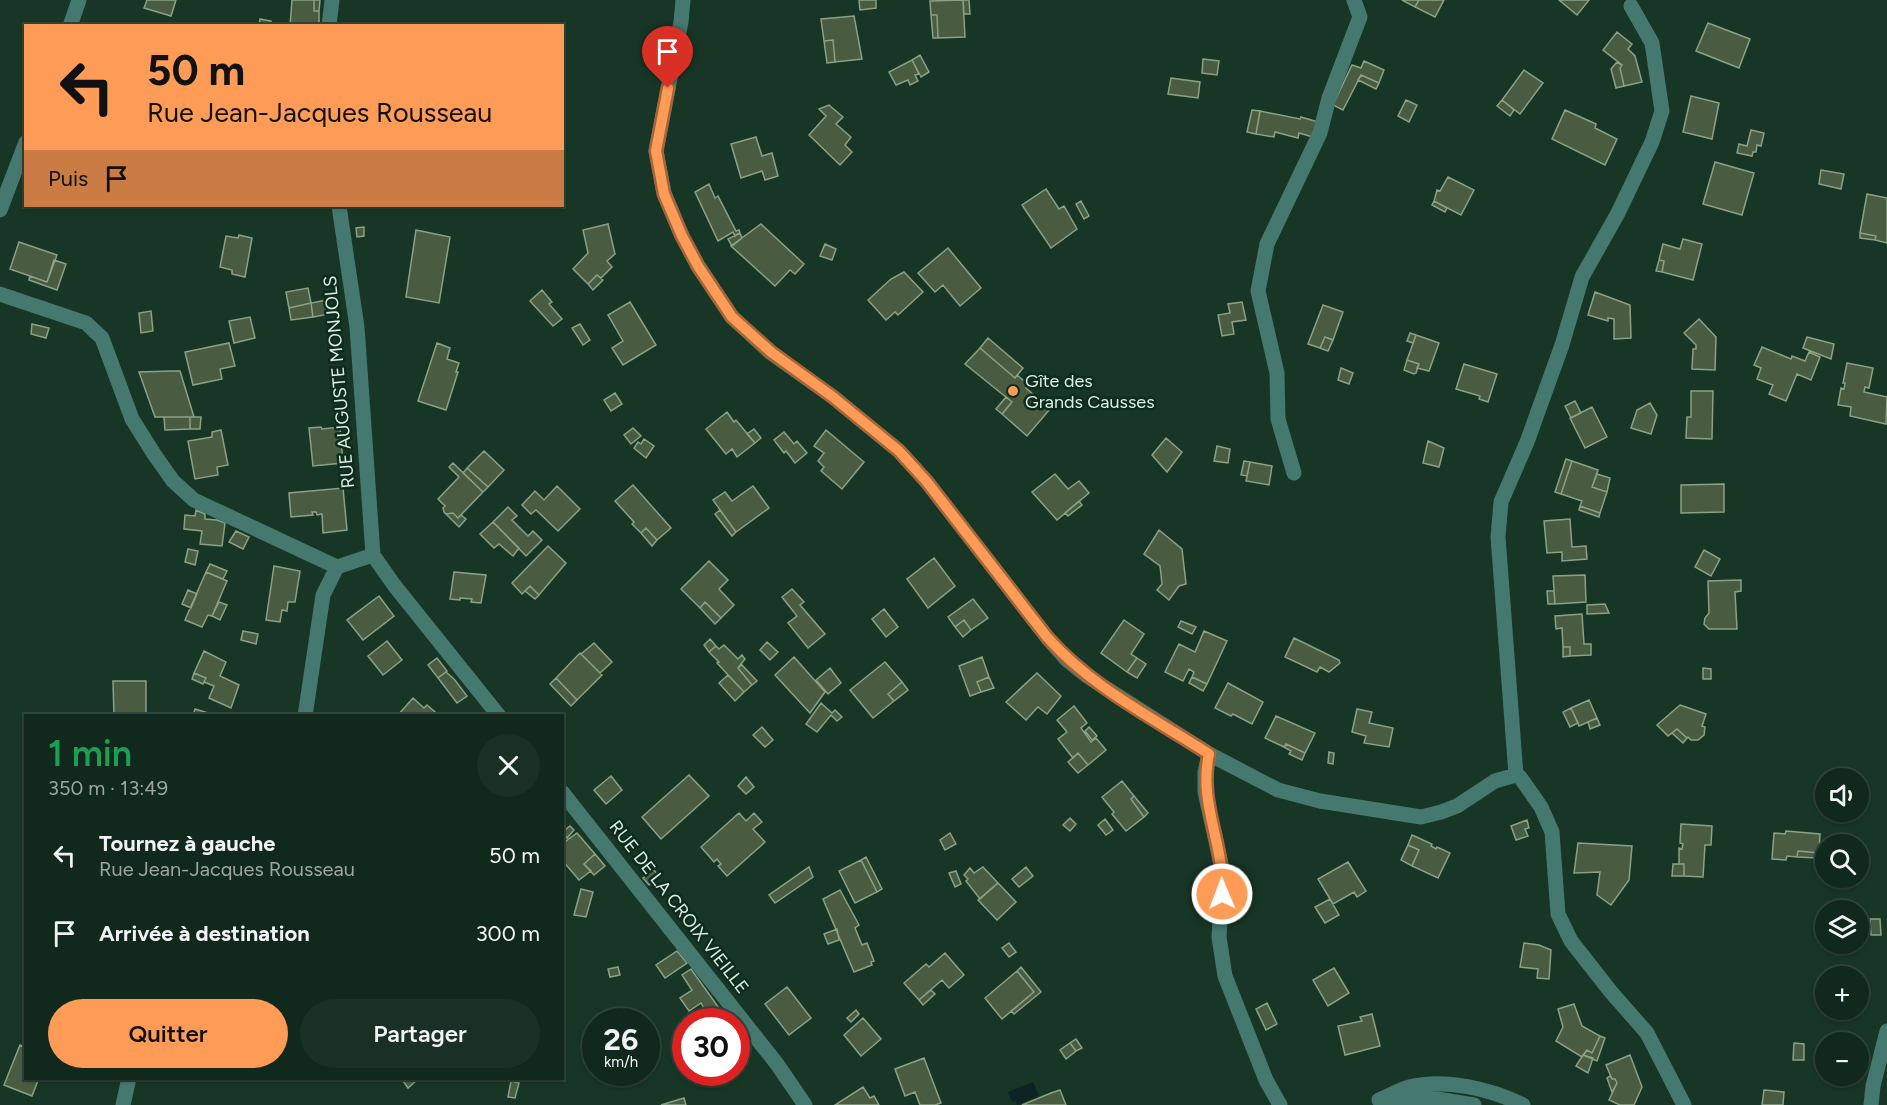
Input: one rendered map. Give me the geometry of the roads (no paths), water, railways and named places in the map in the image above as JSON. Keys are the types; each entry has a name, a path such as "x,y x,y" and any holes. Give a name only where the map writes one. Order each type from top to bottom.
{"street":[{"path":"71,24 79,0"},
{"path":"329,24 332,0"},
{"path":"683,0 681,22 656,151 664,194 698,266 732,317 771,352 833,397 899,451 927,482 1067,660 1087,676 1209,754 1278,790 1320,801 1421,816 1457,806 1495,781 1516,775"},
{"path":"1294,473 1278,419 1277,373 1258,291 1267,244 1320,133 1329,98 1360,17 1354,0"},
{"path":"1631,6 1652,43 1662,111 1652,142 1623,203 1582,277 1562,345 1527,442 1501,502 1498,537 1516,775 1541,807 1552,832 1558,914 1571,941 1647,1033 1684,1105"},
{"path":"0,210 24,147"},
{"name":"RUE AUGUSTE MONJOLS","path":"339,207 357,327 373,555"},
{"path":"0,294 86,322 102,338 132,419 174,481 194,500 337,567 373,555 394,585 497,714"},
{"path":"305,714 323,595 337,567"},
{"path":"1209,754 1205,772 1205,792 1223,873 1219,937 1225,976 1266,1080 1280,1105"},
{"name":"RUE DE LA CROIX VIEILLE","path":"564,795 777,1065 805,1105"},
{"path":"1871,1105 1873,1086 1887,1031"},
{"path":"123,1105 129,1080"},
{"path":"1375,1103 1410,1087 1435,1085 1473,1086 1523,1105"},
{"path":"1375,1103 1431,1098 1474,1105"}],"water":[{"path":"1033,1082 1039,1096 1017,1105 1016,1101 1012,1102 1008,1092"}],"place":[{"name":"Gîte des Grands Causses","path":"1013,391"}]}
